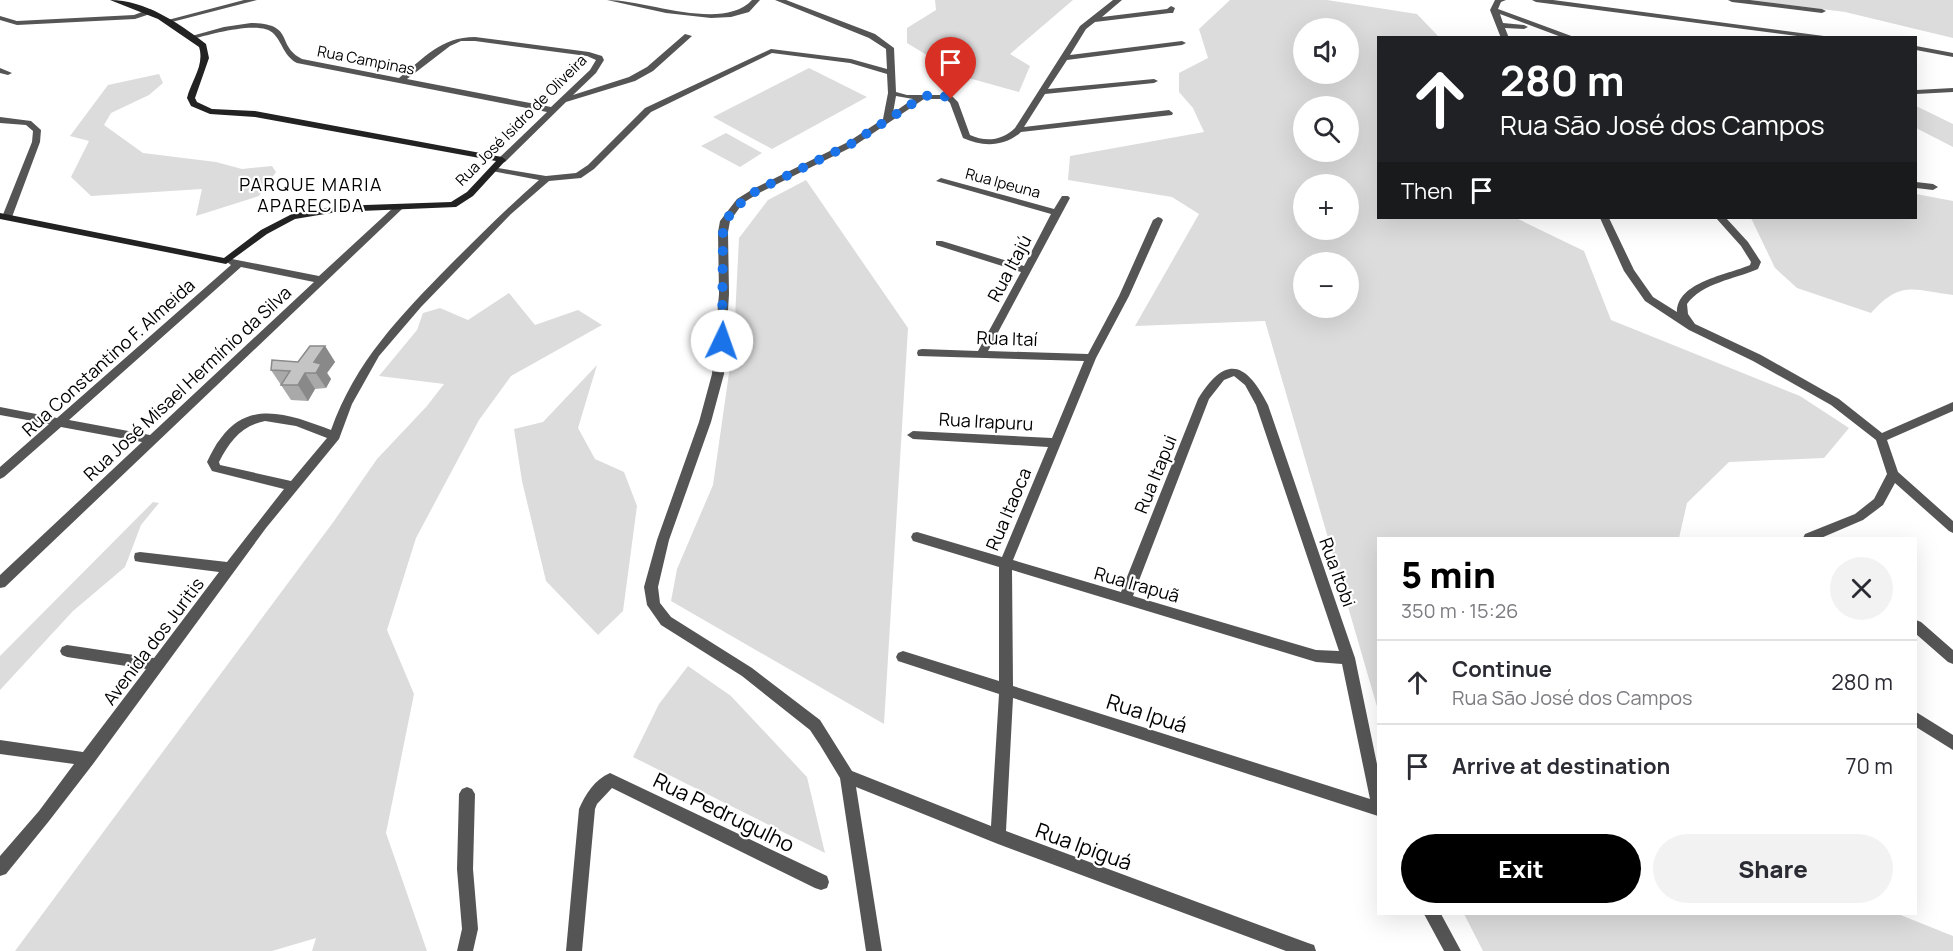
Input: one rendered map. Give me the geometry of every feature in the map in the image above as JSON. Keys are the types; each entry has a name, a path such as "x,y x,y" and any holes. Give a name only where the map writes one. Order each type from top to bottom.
{"street":[{"path":"114,0 150,11 168,21 192,37 206,52 192,87 191,98 194,104 210,111 255,114 502,160"},
{"path":"168,21 253,0"},
{"path":"611,0 699,15 726,17 748,9 756,0"},
{"path":"778,0 885,43 892,52 892,93 887,120"},
{"path":"892,93 907,97 941,95 951,99 963,133 974,140 1008,139 1018,130 1083,28 1118,0"},
{"path":"1502,0 1498,1 1494,10 1504,36"},
{"path":"1536,0 1819,36"},
{"path":"1732,0 1822,11"},
{"path":"1094,20 1170,11 1171,8"},
{"path":"1107,10 1124,17"},
{"path":"1494,10 1568,36"},
{"path":"0,18 17,23 75,21 135,17 150,11"},
{"path":"1500,25 1565,36"},
{"name":"Rua Campinas","path":"192,37 243,27 270,26 274,28 295,60 552,110"},
{"path":"561,101 632,79 650,69 688,36"},
{"name":"Rua José Isidro de Oliveira","path":"226,261 264,232 292,217 337,209 453,205 470,194 495,169 597,66 599,58 589,54 468,38 447,44 401,80"},
{"path":"1063,58 1182,43"},
{"path":"1917,48 1953,55"},
{"path":"495,169 546,179 578,176 591,167 648,110 771,51 851,61 892,73"},
{"path":"1041,92 1154,81"},
{"path":"1917,92 1953,90"},
{"path":"873,951 846,776 814,725 747,672 666,621 654,605 651,587 660,548 705,422 718,374 722,341 725,221 740,201 851,144 924,96"},
{"path":"1018,130 1169,113"},
{"path":"0,120 28,123 37,130 36,142 4,216 322,280"},
{"name":"Avenida dos Juritis","path":"0,868 88,759 229,568 335,436 346,404 375,354 417,305 508,212 546,179"},
{"name":"Rua Ipeuna","path":"941,181 1057,213"},
{"path":"1917,185 1934,188"},
{"name":"Rua Itajú","path":"982,353 1065,198"},
{"name":"Rua José Misael Hermínio da Silva","path":"0,584 398,208"},
{"path":"1604,219 1639,288 1663,310 1835,402 1881,438 1893,474 1953,528"},
{"path":"1693,328 1682,312 1682,305 1691,292 1707,284 1743,274 1754,267 1756,262 1745,243 1722,219"},
{"name":"Rua Itaoca","path":"998,836 1006,690 1005,564 1018,527 1057,443 1091,358 1124,296 1158,220"},
{"path":"939,243 1026,270"},
{"name":"Rua Constantino F. Almeida","path":"0,474 238,264"},
{"name":"Rua Itaí","path":"922,353 1091,358"},
{"name":"Rua Itapui","path":"1125,599 1204,399 1216,379 1230,372"},
{"name":"Rua Itobi","path":"1230,372 1246,376 1262,405 1348,658 1377,798"},
{"path":"1881,438 1953,406"},
{"path":"0,411 153,440"},
{"path":"295,488 216,468 213,462 221,443 259,415 288,419 335,436"},
{"name":"Rua Irapuru","path":"913,435 1057,443"},
{"path":"1816,537 1859,517 1879,502 1893,474"},
{"name":"Rua Irapuã","path":"917,537 1316,656 1348,658"},
{"path":"140,557 229,568"},
{"path":"1917,627 1953,658"},
{"path":"67,651 159,665"},
{"name":"Rua Ipuá","path":"903,657 1377,809"},
{"path":"1917,720 1953,743"},
{"path":"0,747 88,759"},
{"name":"Rua Ipiguá","path":"846,776 998,836 1308,951"},
{"name":"Rua Pedrugulho","path":"574,951 587,808 591,799 610,780 821,882"},
{"path":"465,951 470,929 465,869 467,794"},
{"path":"1433,915 1453,951"}],"shaded area":[{"path":"935,0 1073,0 1010,54 1030,66 1019,92 961,76 907,43 907,28 936,10"},
{"path":"1230,0 1327,0 1417,14 1438,36 1377,36 1377,219 1518,219 1584,251 1611,320 1800,396 1849,428 1824,458 1729,462 1687,503 1679,537 1377,537 1377,707 1265,321 1135,326 1199,214 1172,197 1068,180 1070,156 1204,132 1193,108 1179,92 1179,73 1208,58 1199,29"},
{"path":"1751,0 1953,0 1953,38 1845,12"},
{"path":"809,68 867,97 772,149 713,117"},
{"path":"159,74 163,83 149,95 111,113 104,125 143,153 216,162 242,169 272,166 276,172 259,196 196,216 202,189 91,196 71,177 89,141 70,136 108,85"},
{"path":"1917,106 1953,124 1953,147 1917,129"},
{"path":"726,133 762,153 740,167 701,146"},
{"path":"806,180 908,328 884,724 671,601 677,569 713,485 734,338 739,238 768,200"},
{"path":"1917,194 1953,201 1953,295 1917,290 1900,291 1881,303 1871,313 1797,288 1775,268 1751,219 1917,219"},
{"path":"509,293 535,325 578,310 602,325 511,376 479,420 416,538 387,630 414,694 386,833 427,951 312,951 316,938 272,951 15,951 334,521 377,459 427,406 444,384 379,376 417,330 423,313 440,308 468,320"},
{"path":"597,365 578,428 595,459 624,472 637,506 623,611 598,635 546,581 522,481 514,429 543,422"},
{"path":"153,502 159,503 141,525 125,567 73,611 0,690 0,656"},
{"path":"688,666 731,696 807,777 825,853 633,757 659,704"},
{"path":"1465,915 1900,915 1953,936 1953,951 1483,951"}],"building":[{"path":"310,346 325,346 314,362 321,364 316,373 305,373 298,385 281,385 290,371 271,370 272,360 298,362"}],"district":[{"name":"PARQUE MARIA APARECIDA","path":"311,194"}],"route":[{"path":"722,341 723,232 725,221 740,201 851,144 917,99 930,95 941,95 951,99"}]}
